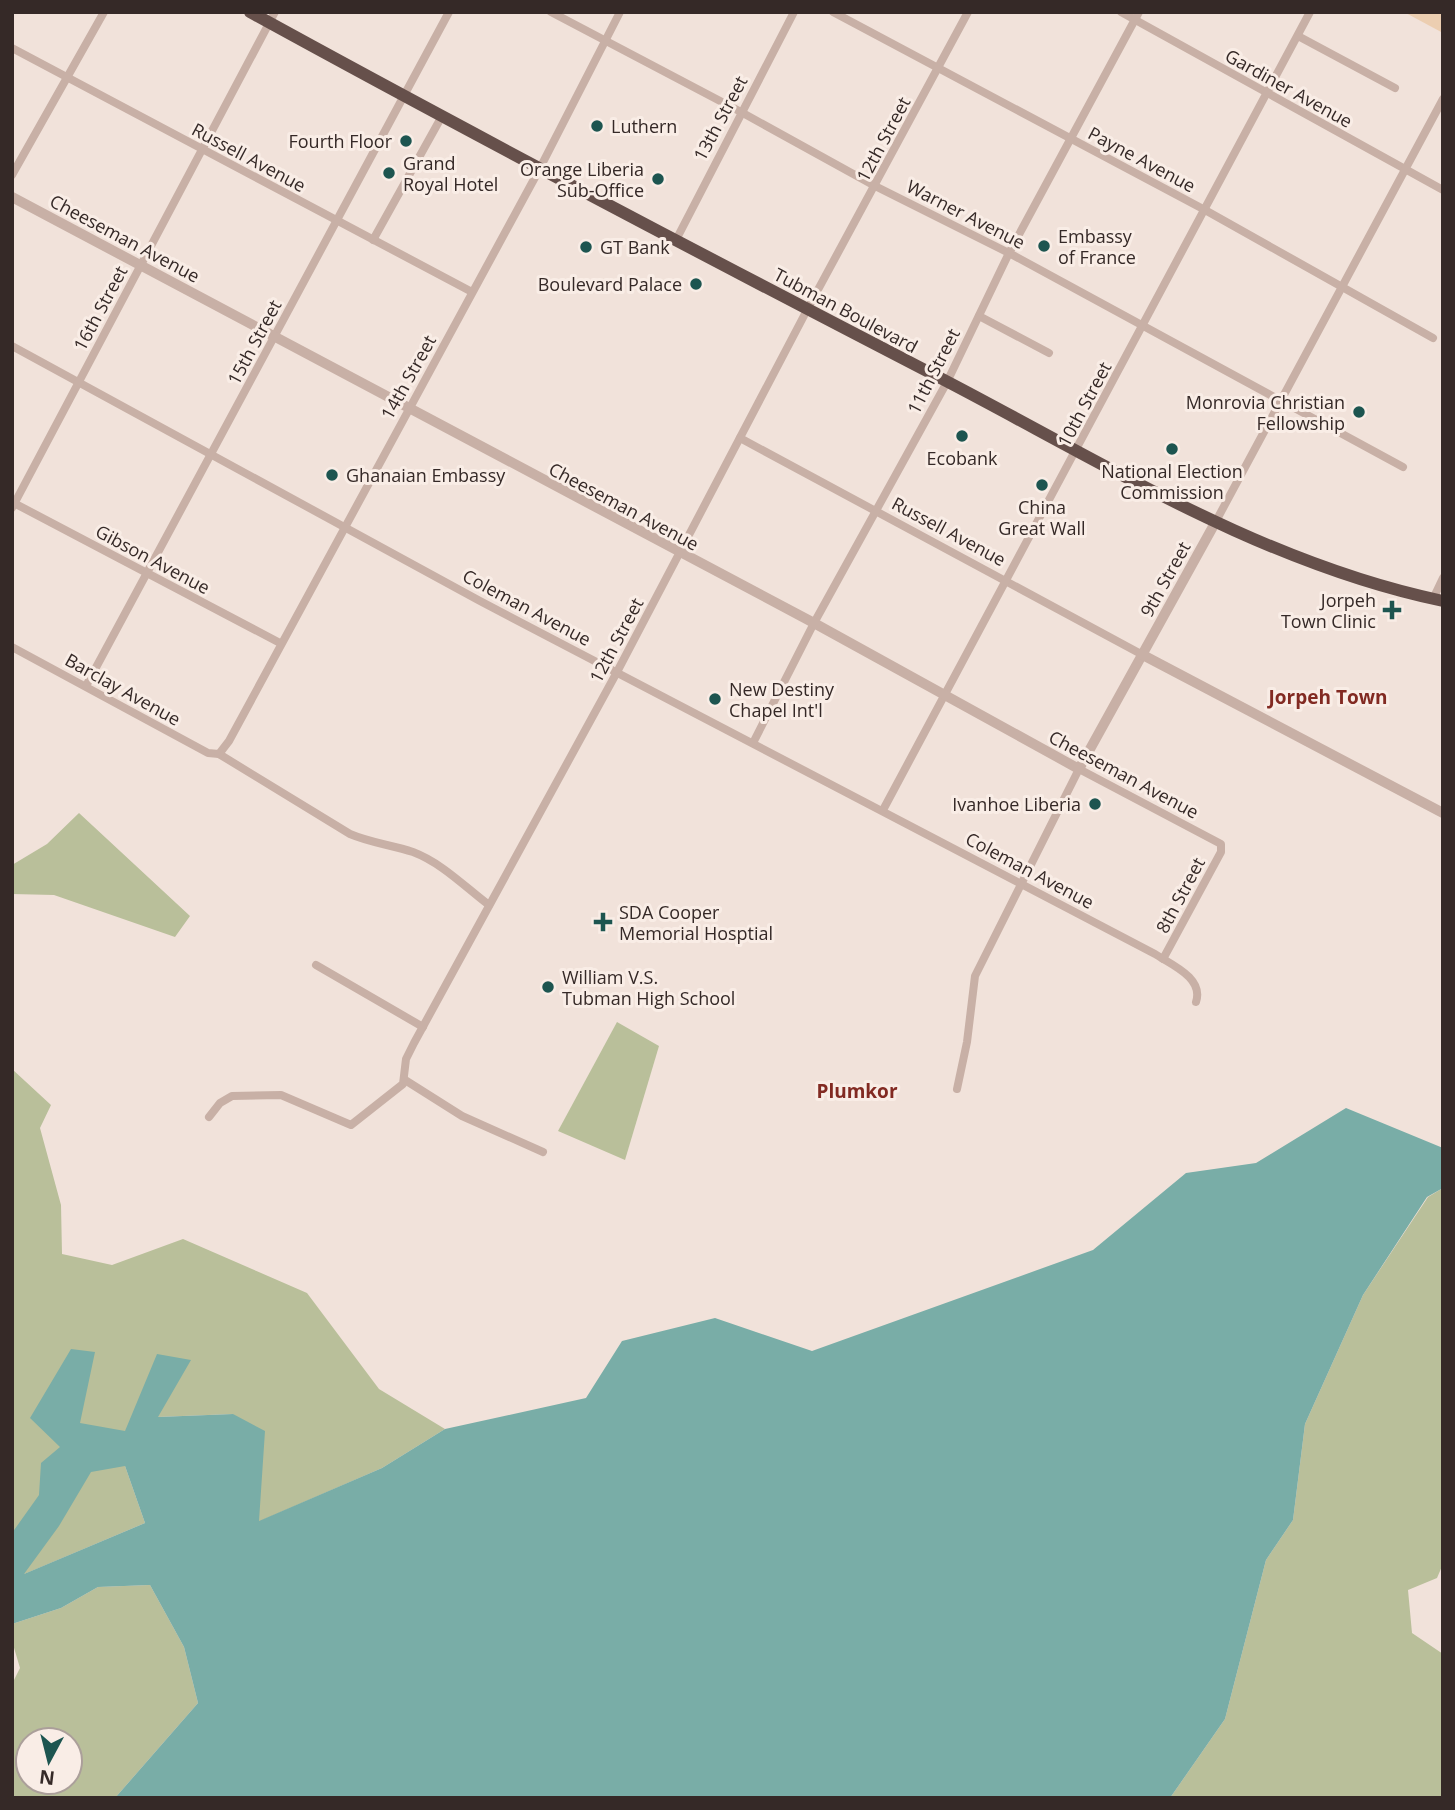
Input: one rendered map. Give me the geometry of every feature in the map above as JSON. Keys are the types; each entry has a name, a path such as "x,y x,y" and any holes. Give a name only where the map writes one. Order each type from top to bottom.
{"highway":[{"name":"Tubman Boulevard","path":"250,12 272,18 539,170 1215,523 1338,571 1438,600"}],"street":[{"path":"12,175 104,12"},
{"name":"15th Street","path":"86,687 449,12"},
{"name":"Warner Avenue","path":"551,12 741,111 875,186 1009,253 1142,328 1403,467"},
{"name":"14th Street","path":"219,754 229,741 539,170 620,12"},
{"name":"13th Street","path":"676,240 794,12"},
{"name":"Payne Avenue","path":"833,12 1205,210 1433,338"},
{"name":"12th Street","path":"405,1080 406,1059 617,672 807,310 968,12"},
{"name":"Gardiner Avenue","path":"1121,12 1137,16 1266,94 1443,190"},
{"name":"10th Street","path":"883,810 1310,12"},
{"name":"11th Street","path":"753,743 814,623 947,382 1009,253 1137,16"},
{"name":"16th Street","path":"13,504 272,18"},
{"path":"1298,36 1395,88"},
{"name":"Russell Avenue","path":"12,48 472,292"},
{"name":"9th Street","path":"957,1089 968,1042 975,976 1020,883 1141,654 1215,523 1443,99"},
{"path":"373,240 442,116"},
{"name":"Cheeseman Avenue","path":"12,197 814,623 1221,844"},
{"path":"979,316 1049,353"},
{"name":"Coleman Avenue","path":"12,346 617,672 1163,959 1194,981 1198,993 1196,1002"},
{"name":"Russell Avenue","path":"740,438 1141,654"},
{"name":"Gibson Avenue","path":"13,504 280,643"},
{"path":"1438,600 1443,578"},
{"name":"Barclay Avenue","path":"12,647 208,753 219,754 350,834 372,844 412,852 439,865 489,905"},
{"path":"1141,654 1443,813"},
{"name":"8th Street","path":"1163,959 1221,852 1221,844"},
{"path":"316,965 423,1027"},
{"path":"209,1117 220,1103 232,1096 281,1095 351,1125 394,1095 405,1080 462,1116 543,1152"}],"green space":[{"path":"79,813 190,916 175,937 54,895 12,894 12,865 47,844"},
{"path":"617,1022 659,1046 625,1160 558,1131"},
{"path":"12,1069 51,1105 40,1128 61,1205 62,1254 112,1265 183,1239 307,1293 379,1389 445,1429 382,1468 258,1522 233,1414 157,1417 125,1466 145,1523 22,1575 12,1573"},
{"path":"1443,1188 1443,1564 1437,1578 1408,1590 1412,1633 1443,1654 1443,1798 1170,1798 1225,1719 1266,1560 1293,1520 1305,1424 1363,1295 1428,1197"},
{"path":"150,1585 184,1647 198,1703 115,1798 12,1798 12,1684 20,1668 12,1641 12,1624 61,1608 98,1587"}],"sand":[{"path":"1404,12 1443,12 1443,33"}],"water":[{"path":"1346,1108 1443,1148 1443,1188 1427,1197 1363,1295 1305,1424 1293,1520 1266,1560 1225,1719 1170,1798 115,1798 198,1703 184,1647 150,1585 98,1587 61,1608 12,1624 12,1533 39,1495 41,1463 60,1447 30,1418 71,1349 95,1352 80,1423 125,1431 157,1354 191,1360 158,1417 233,1414 265,1431 259,1521 382,1468 445,1429 586,1398 622,1341 715,1318 812,1351 1093,1250 1186,1173 1256,1163","holes":["125,1466 145,1523 24,1574 59,1526 91,1472"]}],"place":[{"name":"Luthern","path":"597,126"},
{"name":"Fourth Floor","path":"406,141"},
{"name":"Grand Royal Hotel","path":"389,173"},
{"name":"Orange Liberia Sub-Office","path":"658,179"},
{"name":"Embassy of France","path":"1044,246"},
{"name":"GT Bank","path":"586,247"},
{"name":"Boulevard Palace","path":"696,284"},
{"name":"Monrovia Christian Fellowship","path":"1359,412"},
{"name":"Ecobank","path":"962,436"},
{"name":"National Election Commission","path":"1172,449"},
{"name":"Ghanaian Embassy","path":"332,475"},
{"name":"China Great Wall","path":"1042,485"},
{"name":"Jorpeh Town Clinic","path":"1392,610"},
{"name":"New Destiny Chapel Int'l","path":"715,699"},
{"name":"Ivanhoe Liberia","path":"1095,804"},
{"name":"SDA Cooper Memorial Hosptial","path":"603,922"},
{"name":"William V.S. Tubman High School","path":"548,987"}],"district":[{"name":"Jorpeh Town","path":"1328,697"},
{"name":"Plumkor","path":"857,1091"}]}
